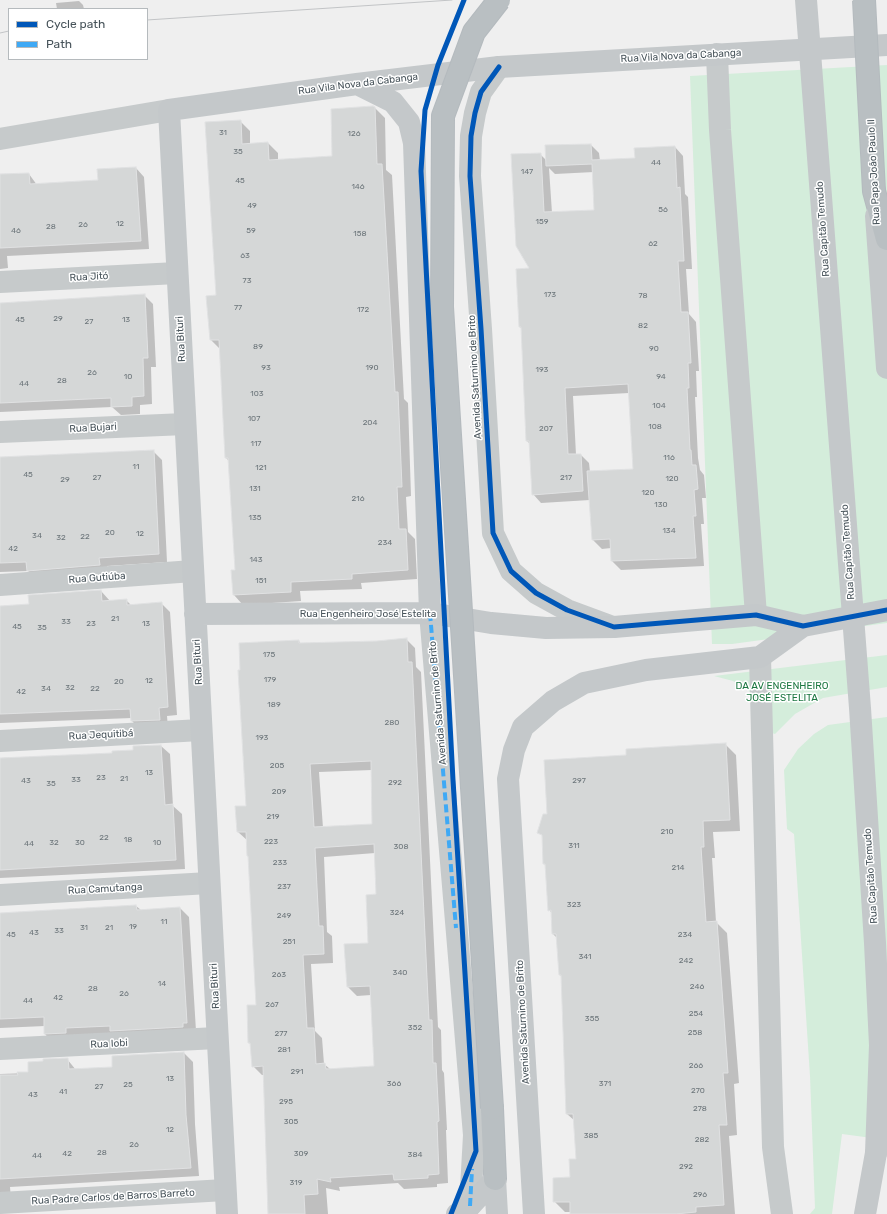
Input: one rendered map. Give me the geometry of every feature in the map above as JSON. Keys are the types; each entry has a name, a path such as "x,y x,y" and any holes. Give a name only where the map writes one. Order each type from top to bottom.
{"highway":[{"path":"494,1179 492,1108 442,307 443,116 474,32 499,0"},
{"name":"Rua Papa João Paulo II","path":"864,0 874,191"},
{"path":"874,191 887,239"}],"main road":[{"name":"Rua Capitão Temudo","path":"806,0 860,708 880,1045 876,1153 865,1214"},
{"name":"Rua Vila Nova da Cabanga","path":"169,110 357,84 499,67 887,45"},
{"name":"Avenida Saturnino de Brito","path":"357,84 393,102 409,122 414,142 430,613"},
{"name":"Rua Bituri","path":"169,110 226,1214"},
{"name":"Rua Papa João Paulo II","path":"874,191 887,368"},
{"path":"760,657 803,626 887,610"},
{"name":"Rua Engenheiro José Estelita","path":"195,614 430,613 491,623 546,628 614,627 756,615 803,626"},
{"name":"Avenida Saturnino de Brito","path":"534,1214 508,779 514,750 523,727 553,701 584,684 646,670 760,657"},
{"path":"464,1210 494,1179"},
{"path":"494,1179 497,1214"}],"street":[{"path":"717,54 720,130 756,615"},
{"name":"Avenida Saturnino de Brito","path":"499,67 482,92 475,113 471,136 470,176 481,321 493,533 511,571 536,593 568,610 614,627"},
{"name":"Rua Vila Nova da Cabanga","path":"0,139 169,110"},
{"name":"Rua Jitó","path":"0,282 177,273"},
{"name":"Rua Bujari","path":"0,432 185,424"},
{"name":"Rua Gutiúba","path":"0,585 193,571"},
{"name":"Avenida Saturnino de Brito","path":"430,613 474,1135 464,1210"},
{"path":"760,657 773,1147 782,1214"},
{"name":"Rua Jequitibá","path":"0,741 201,730"},
{"name":"Rua Camutanga","path":"0,896 209,883"},
{"name":"Rua Iobi","path":"0,1049 218,1038"},
{"name":"Rua Padre Carlos de Barros Barreto","path":"0,1203 225,1190"}],"green space":[{"path":"887,65 887,623 732,644 712,644 690,76"},
{"name":"DA AV ENGENHEIRO JOSÉ ESTELITA","path":"887,655 887,687 823,698 795,714 775,734 772,733 754,696 747,689 733,681 714,676"},
{"path":"887,717 887,1140 842,1134 832,1214 810,1214 815,1208 810,1076 794,834 787,829 784,770 798,749 814,734 828,725"}],"building":[{"path":"375,107 377,164 382,164 395,392 398,392 402,487 397,487 399,529 406,529 408,570 352,574 352,579 291,582 291,592 233,595 231,570 235,570 228,458 225,458 219,340 210,340 206,296 216,295 205,122 241,120 242,144 268,142 269,160 332,156 331,109"},
{"path":"591,144 592,160 635,158 634,148 675,146 677,188 680,187 684,261 678,261 681,312 688,312 691,363 688,363 689,388 687,388 690,450 692,465 696,465 698,489 694,490 696,516 693,516 696,558 611,561 610,539 592,540 587,471 633,469 628,384 565,388 568,454 581,454 583,491 532,495 529,441 526,441 521,327 519,327 516,269 529,268 516,246 511,154 541,153 544,212 594,210 592,164 546,166 545,145"},
{"path":"136,167 141,241 0,248 0,174 29,173 30,184 98,180 97,169"},
{"path":"145,294 148,358 143,358 144,396 132,397 132,406 111,407 111,398 0,403 0,303"},
{"path":"154,450 159,554 99,558 100,565 27,571 26,562 0,563 0,457"},
{"path":"101,590 102,601 127,599 127,605 162,602 168,707 159,708 160,720 131,721 130,709 0,714 0,606 29,604 28,595"},
{"path":"407,638 408,662 412,662 429,1020 432,1020 433,1063 436,1063 439,1121 437,1122 439,1174 428,1175 428,1178 394,1180 393,1174 330,1178 331,1182 317,1179 318,1194 304,1195 305,1214 268,1214 263,1066 252,1067 250,1043 248,1043 247,1005 256,1005 248,856 246,832 237,832 235,806 246,806 238,670 240,670 239,643 299,640 299,643 377,641","holes":["371,761 372,824 314,827 310,764","374,844 376,894 366,895 368,943 344,944 347,987 370,986 374,1066 326,1069 325,1063 316,1064 314,1028 307,1028 303,955 324,954 323,926 319,926 315,848"]},
{"path":"726,743 730,820 703,821 704,847 701,847 706,922 717,921 728,1073 723,1073 727,1125 719,1125 724,1205 696,1207 696,1212 676,1214 570,1214 570,1202 553,1202 553,1178 570,1177 569,1159 576,1159 573,1114 566,1114 561,975 559,975 556,934 552,934 551,910 548,911 545,864 543,864 542,835 537,833 543,814 547,814 544,760 626,755 626,749"},
{"path":"161,745 165,805 173,804 176,860 0,870 0,758 112,753 112,751 133,750 133,746"},
{"path":"136,905 137,910 180,907 187,1023 183,1023 183,1027 110,1031 110,1026 66,1028 66,1033 44,1034 44,1017 0,1019 0,913"},
{"path":"184,1052 186,1115 191,1168 0,1179 0,1075 18,1075 17,1072 28,1072 28,1062 43,1061 43,1059 68,1058 69,1069 112,1067 112,1056"}],"tram line":[{"path":"148,20 452,0"},
{"path":"0,33 8,31"}],"marked path":[{"path":"430,613 456,928"},
{"path":"470,1206 472,1169"}],"cycle path":[{"path":"451,1214 476,1151 453,780 421,171 425,110 438,65 464,0"},
{"path":"499,67 481,92 475,113 471,136 470,176 493,533 511,571 536,593 567,610 614,627 756,615 803,626 887,610"}]}
